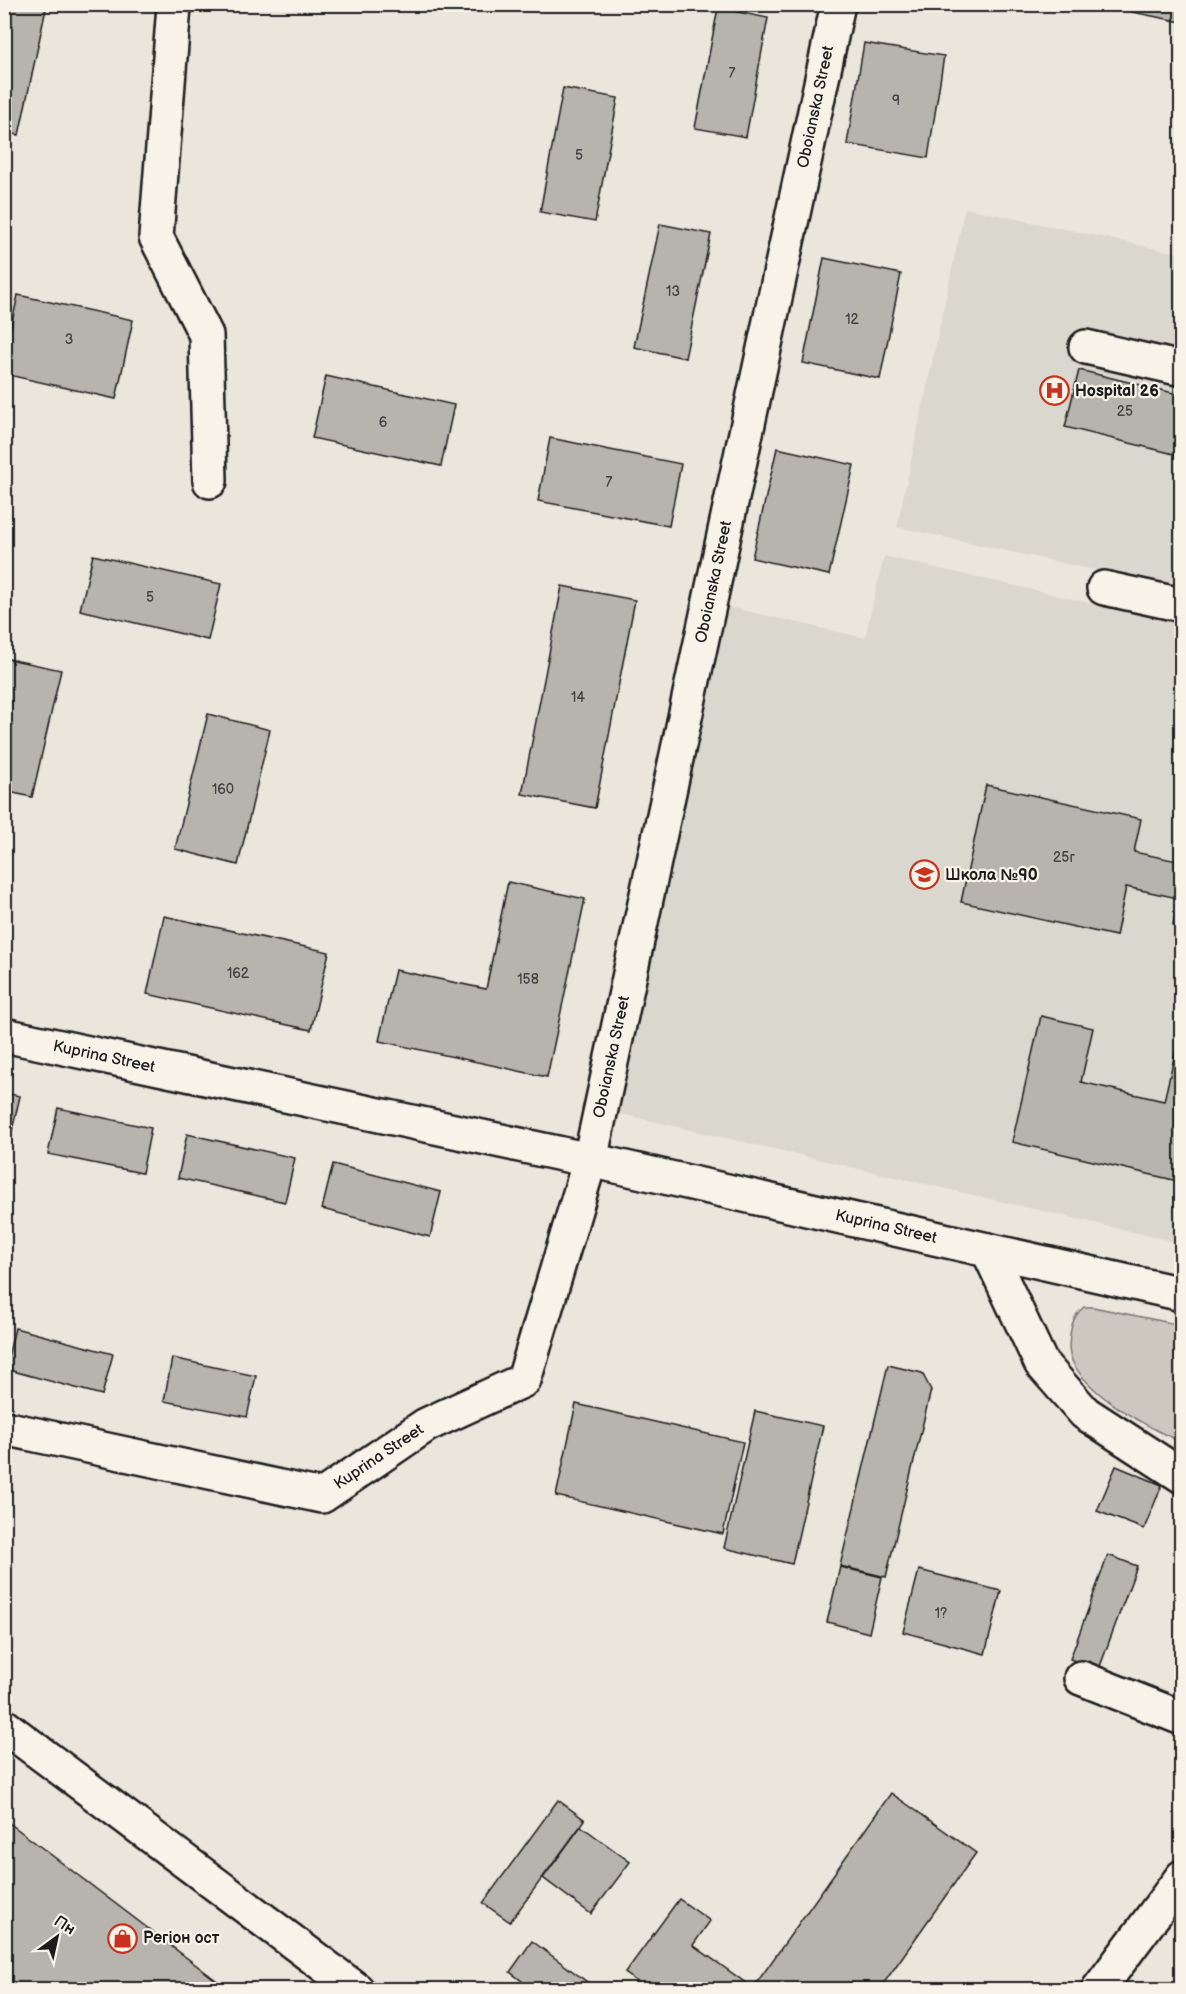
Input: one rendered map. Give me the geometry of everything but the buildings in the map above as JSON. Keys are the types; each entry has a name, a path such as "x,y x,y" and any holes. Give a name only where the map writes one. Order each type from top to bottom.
{"street":[{"path":"173,4 156,237 206,335 210,481"},
{"name":"Oboianska Street","path":"590,1160 838,4"},
{"path":"1086,347 1182,369"},
{"path":"1104,588 1182,605"},
{"name":"Kuprina Street","path":"4,1035 590,1160 1182,1294"},
{"name":"Kuprina Street","path":"4,1428 322,1496 426,1425 524,1380 590,1160"},
{"path":"988,1250 1041,1363 1086,1413 1182,1476"},
{"path":"1081,1678 1182,1718"},
{"path":"4,1726 357,1989"},
{"path":"1098,1989 1182,1877"}],"shaded area":[{"name":"Hospital 26","path":"965,208 1181,254 1181,589 897,527"},
{"name":"Школа №90","path":"884,556 1181,624 1181,1243 613,1112 728,607 865,638"},
{"path":"1084,1307 1181,1325 1181,1442 1121,1410 1093,1388 1082,1376 1071,1360 1069,1346 1073,1323"}],"place":[{"name":"Hospital 26","path":"1054,391"},
{"name":"Школа №90","path":"924,875"},
{"name":"Регіон ост","path":"122,1938"}]}
